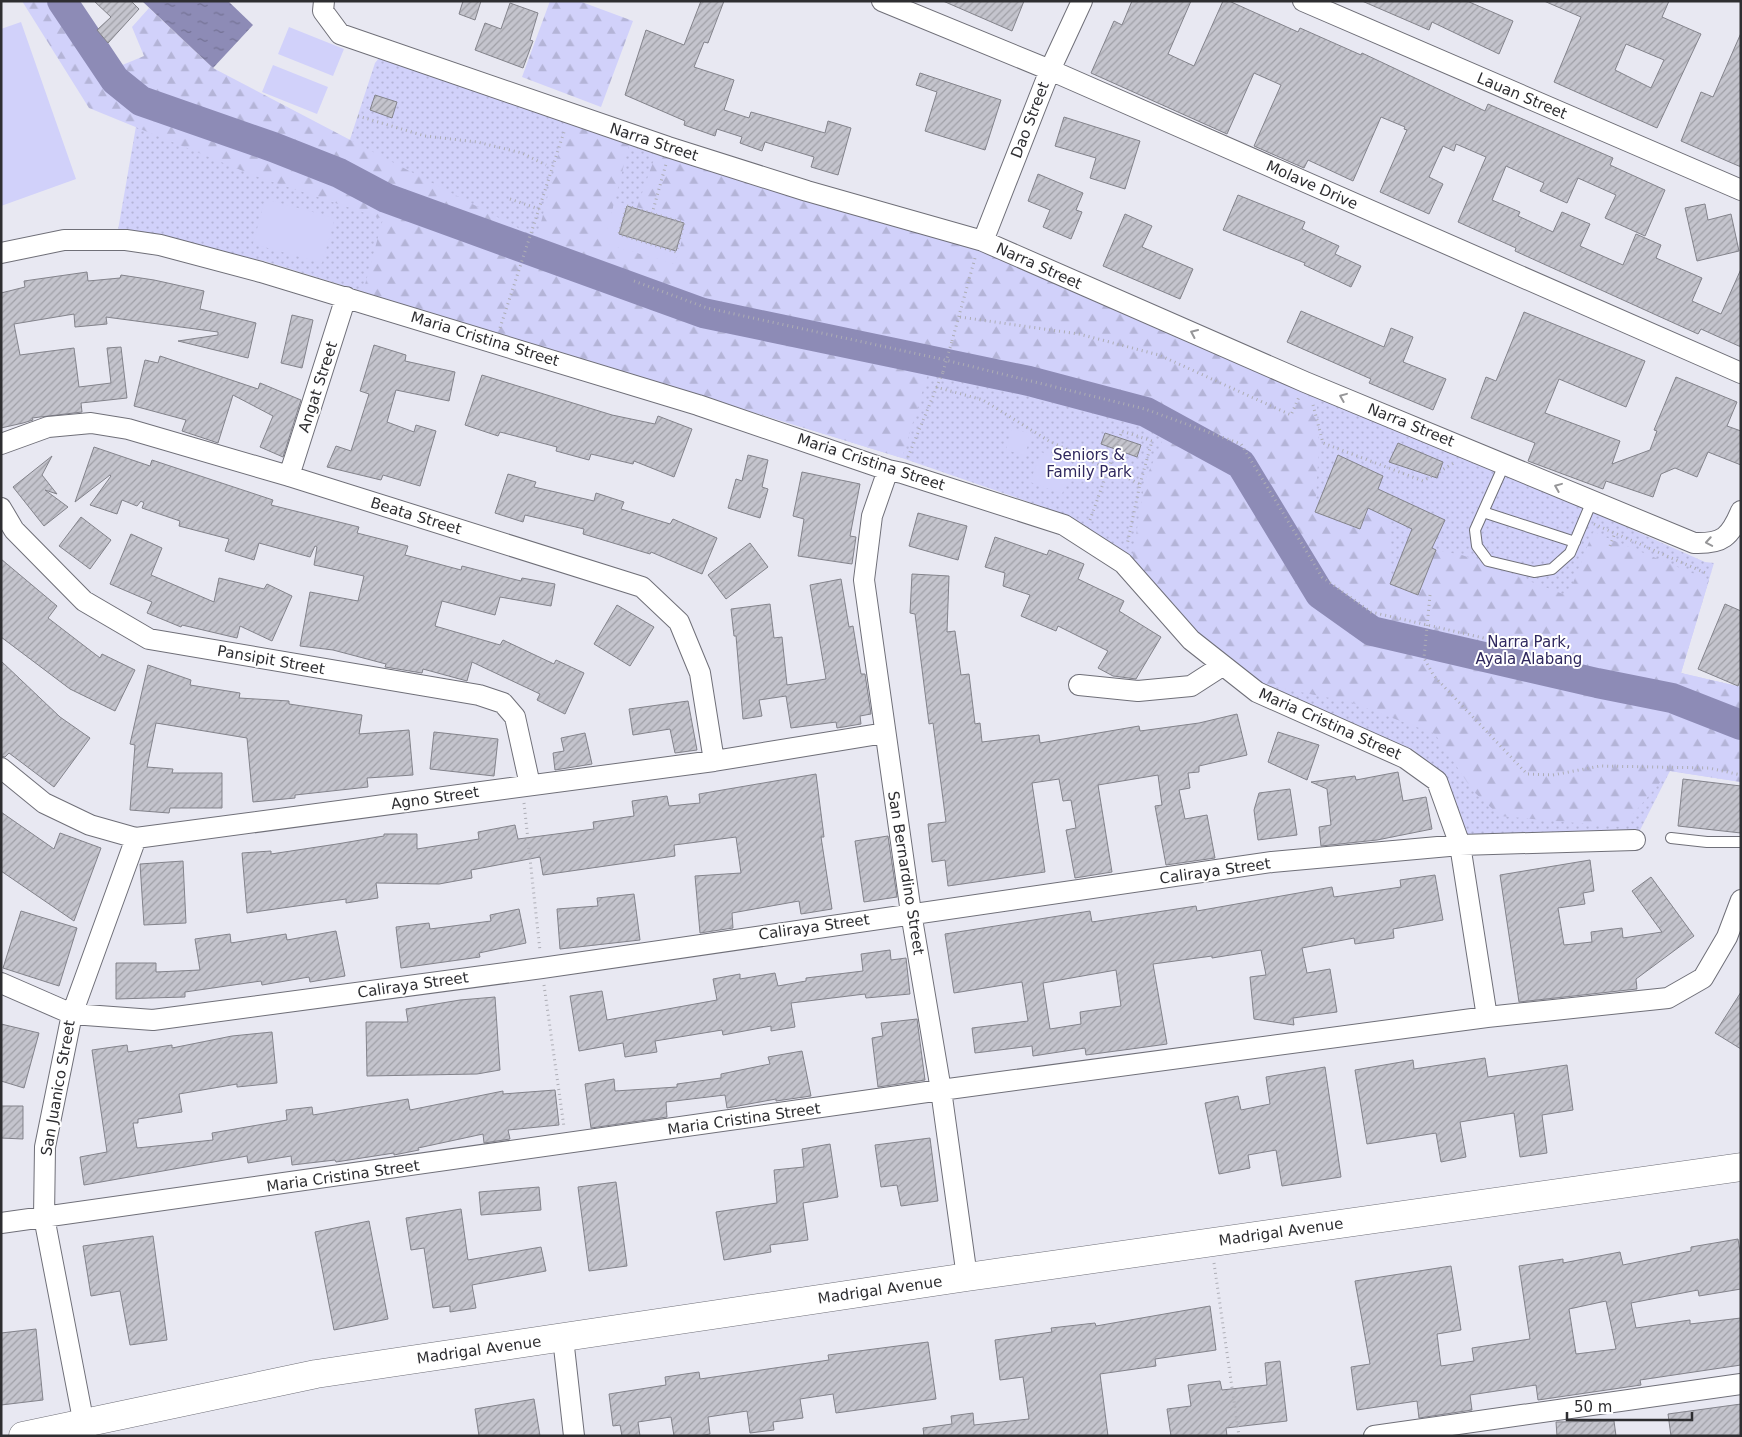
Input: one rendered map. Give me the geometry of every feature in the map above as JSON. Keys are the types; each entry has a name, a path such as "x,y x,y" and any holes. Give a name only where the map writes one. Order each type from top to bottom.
{"street":[{"name":"Narra Street","path":"324,1 323,11 340,34 672,148 807,191 982,241 1300,392 1504,465 1589,510 1694,543 1712,544 1733,532 1741,511"},
{"name":"Molave Drive","path":"882,1 1050,70 1741,373"},
{"name":"Dao Street","path":"982,241 1050,70 1082,1"},
{"name":"Lauan Street","path":"1303,1 1741,190"},
{"name":"Maria Cristina Street","path":"1,253 64,240 126,240 170,248 346,297 495,342 698,405 1064,525 1123,563 1191,640 1257,692 1405,758 1437,780 1460,845 1486,1017"},
{"name":"Angat Street","path":"289,476 346,297"},
{"name":"Beata Street","path":"1,444 48,427 90,423 128,430 289,476 642,587 679,622 700,673 714,761"},
{"name":"San Bernardino Street","path":"895,471 872,516 864,580 911,913 941,1090 967,1277"},
{"name":"Pansipit Street","path":"1,508 14,530 84,601 149,639 479,695 503,704 516,718 530,785"},
{"path":"1079,685 1138,691 1191,686 1222,666"},
{"name":"Agno Street","path":"1,768 44,803 90,825 136,838 714,761 885,733"},
{"name":"San Juanico Street","path":"85,1429 44,1217 45,1147 72,1014 136,838"},
{"name":"Caliraya Street","path":"1,983 72,1014 153,1020 542,968 1272,862 1460,845 1635,840"},
{"name":"Maria Cristina Street","path":"1,1223 941,1090 1486,1017 1668,998 1703,978 1727,937 1741,900"},
{"name":"Madrigal Avenue","path":"23,1436 85,1429 316,1374 967,1277 1741,1167"},
{"path":"563,1338 574,1436"},
{"path":"1374,1436 1741,1384"}],"lane":[{"path":"1504,465 1475,530 1477,546 1488,560 1534,572 1552,569 1570,553 1589,510"},
{"path":"1483,512 1576,542"},
{"path":"1671,838 1707,842 1741,842"}],"path":[{"path":"495,342 570,113"},
{"path":"358,116 425,136 476,142 522,153 546,165"},
{"path":"652,214 672,148"},
{"path":"510,199 539,209"},
{"path":"628,206 652,214 684,223 676,252 619,234 628,206"},
{"path":"895,471 943,372 982,241"},
{"path":"634,281 707,308 931,357 1145,409 1241,444 1322,577 1371,612 1527,648"},
{"path":"960,317 1079,334 1159,355 1291,414 1300,392"},
{"path":"936,387 983,400 1049,441 1140,484"},
{"path":"1312,401 1323,443 1423,481 1455,462 1463,466"},
{"path":"1083,537 1122,431 1152,441 1140,484 1123,563"},
{"path":"1589,510 1708,574"},
{"path":"1430,595 1425,626 1424,658 1434,676 1527,774 1553,775 1600,766 1709,768 1741,775"},
{"path":"1212,1242 1238,1436"}],"green space":[{"name":"Narra Park, Ayala Alabang","path":"22,1 76,1 120,66 144,56 132,27 149,8 213,68 537,238 567,121 630,141 604,243 675,264 687,222 637,207 657,151 977,245 1316,391 1319,447 1315,512 1359,529 1368,508 1390,519 1390,584 1418,595 1436,550 1462,555 1568,596 1593,532 1709,580 1681,673 1741,687 1741,782 1670,771 1622,827 1500,816 1473,791 1435,734 1350,702 1260,684 1200,638 1132,560 1145,480 1173,417 1115,395 934,354 902,458 363,292 383,219 258,177 89,108"},
{"path":"550,1 579,1 633,21 601,107 522,77"},
{"path":"21,22 76,179 1,206 1,29"},
{"path":"289,27 344,49 333,76 278,54"},
{"name":"Narra Park, Ayala Alabang","path":"379,58 806,196 1447,447 1705,562 1714,563 1681,673 1741,687 1741,782 1670,771 1635,840 1460,843 1437,780 1414,750 1346,724 1260,684 1132,560 1069,516 902,458 264,261 118,230 139,109 339,173 375,63"},
{"path":"273,65 328,87 317,114 262,92"},
{"path":"265,199 335,218 322,263 253,244"},
{"path":"615,201 687,222 675,264 603,243"},
{"path":"1012,428 1031,434 1025,455 1006,450"},
{"path":"1041,452 1073,464 1062,494 1030,482"}],"water":[{"path":"142,1 228,1 253,25 213,68"}],"building":[{"path":"94,1 131,1 139,9 108,43 97,30 111,17"},
{"path":"463,1 481,1 475,20 459,14"},
{"path":"701,1 724,1 708,43 704,42 694,67 734,80 724,110 749,118 751,112 825,133 828,121 851,128 838,175 811,167 814,157 765,142 762,151 740,143 742,137 717,129 715,136 684,125 685,121 625,95 646,30 684,45"},
{"path":"943,1 1024,1 1012,31"},
{"path":"1132,1 1191,1 1168,54 1194,66 1223,1 1229,1 1298,32 1300,28 1361,55 1362,53 1485,111 1488,104 1613,158 1610,165 1665,190 1645,236 1605,218 1616,195 1578,178 1567,203 1540,191 1544,183 1506,166 1492,200 1520,212 1518,216 1553,232 1562,212 1590,224 1580,246 1623,265 1636,234 1661,245 1656,258 1702,278 1692,301 1721,314 1741,269 1741,347 1701,329 1698,334 1515,251 1516,248 1458,222 1486,157 1456,144 1454,151 1443,146 1429,177 1443,184 1429,214 1380,192 1407,130 1404,129 1405,127 1381,117 1353,181 1308,160 1304,168 1254,146 1281,85 1254,73 1227,134 1091,73 1114,21 1122,25"},
{"path":"1362,1 1467,1 1513,21 1499,54 1432,22 1429,30"},
{"path":"1544,1 1669,1 1662,17 1701,34 1657,128 1554,82 1581,17","holes":["1626,44 1664,60 1651,88 1615,70"]},
{"path":"510,3 538,13 530,40 533,41 523,68 475,50 485,23 501,29"},
{"path":"1741,33 1741,167 1681,141 1701,92 1713,97"},
{"path":"920,73 1001,100 985,150 925,131 937,92 916,85"},
{"path":"375,95 397,102 392,118 370,110"},
{"path":"1064,117 1140,141 1125,189 1090,178 1096,158 1055,146"},
{"path":"1038,174 1083,193 1076,210 1082,212 1071,239 1043,227 1050,210 1028,201"},
{"path":"1238,195 1305,222 1302,229 1339,246 1335,254 1361,266 1351,287 1304,265 1305,263 1223,230"},
{"path":"1705,204 1708,220 1731,214 1739,251 1697,261 1685,208"},
{"path":"627,206 684,223 676,251 619,234"},
{"path":"1125,214 1152,226 1142,247 1193,269 1180,299 1103,266"},
{"path":"87,272 88,281 120,278 121,275 204,291 200,309 256,323 248,358 178,341 218,335 218,332 106,317 107,324 75,327 74,314 14,324 20,355 74,348 79,387 111,383 107,348 121,347 127,398 81,403 82,412 32,418 33,420 1,428 1,293 25,287 24,281"},
{"path":"1301,311 1384,347 1391,328 1413,337 1403,362 1446,379 1433,410 1369,383 1371,379 1287,342"},
{"path":"1524,312 1645,361 1626,407 1559,379 1545,413 1620,441 1612,464 1650,450 1657,431 1654,430 1676,377 1737,402 1727,426 1741,431 1741,465 1708,452 1697,477 1675,468 1661,474 1653,497 1606,481 1603,489 1528,461 1535,443 1471,418 1486,377 1496,381"},
{"path":"292,315 313,320 302,368 281,363"},
{"path":"374,345 406,355 405,361 455,372 449,401 396,390 387,422 414,432 416,425 436,431 420,486 383,475 381,480 327,467 336,446 351,451 369,394 360,391"},
{"path":"160,356 258,389 260,383 301,400 283,457 260,447 273,416 233,395 218,443 182,431 186,420 134,406 145,360 158,363"},
{"path":"482,375 612,415 655,424 658,416 692,429 674,477 634,461 633,464 591,454 589,460 556,451 557,447 500,432 498,436 465,425"},
{"path":"1105,433 1141,445 1137,457 1101,444"},
{"path":"1398,443 1443,462 1437,478 1389,462"},
{"path":"94,447 150,466 152,460 273,500 271,505 359,527 357,533 408,546 405,555 461,570 462,566 521,581 522,578 555,584 551,606 500,597 495,615 442,601 435,626 500,645 503,640 554,664 556,660 584,673 565,714 537,700 540,694 472,662 467,681 423,669 422,673 385,667 386,664 333,650 300,646 310,592 358,601 364,576 314,565 317,547 315,546 310,557 259,543 254,560 225,551 229,539 179,526 180,521 142,508 144,503 141,501 137,506 122,500 117,514 90,505 110,475 75,502"},
{"path":"748,455 768,460 762,487 768,489 760,518 728,508 736,479 742,481"},
{"path":"1338,455 1383,476 1378,489 1445,520 1432,548 1436,550 1418,595 1390,584 1412,529 1368,508 1360,529 1315,512"},
{"path":"52,456 42,475 57,494 45,490 68,507 44,526 13,487"},
{"path":"802,472 860,484 850,536 856,537 852,564 798,556 804,519 793,516"},
{"path":"508,474 536,482 534,487 594,501 596,493 624,502 621,509 670,524 673,519 717,538 702,574 651,552 650,554 583,534 584,529 525,515 523,522 495,513"},
{"path":"918,513 967,526 958,560 909,546"},
{"path":"81,517 111,540 90,569 59,546"},
{"path":"131,534 162,548 151,575 214,602 219,578 264,589 267,584 292,596 272,641 240,626 237,638 182,625 181,627 147,613 152,602 110,584"},
{"path":"995,537 1047,555 1049,550 1084,564 1078,579 1124,601 1119,611 1161,637 1136,679 1113,676 1098,668 1108,651 1058,626 1056,631 1021,616 1030,595 1003,586 1005,573 985,567"},
{"path":"750,543 768,567 726,599 708,575"},
{"path":"1,559 57,606 48,618 100,658 102,654 135,670 115,711 70,689 1,637"},
{"path":"912,574 949,576 947,632 955,631 961,675 969,674 975,724 980,723 982,742 1039,735 1040,743 1139,726 1140,731 1199,723 1237,714 1247,755 1199,766 1199,772 1188,773 1190,788 1179,790 1185,819 1207,815 1215,858 1166,865 1155,806 1162,805 1158,775 1098,785 1112,872 1075,878 1066,830 1076,828 1071,800 1063,801 1059,779 1032,783 1045,872 948,886 945,860 932,862 928,824 946,822 933,723 929,724 915,614 910,613"},
{"path":"841,579 849,627 853,626 861,674 865,674 871,714 860,716 861,724 837,728 836,722 791,728 786,696 759,700 762,716 743,719 736,636 734,636 731,609 770,604 774,638 782,637 787,685 826,679 810,585"},
{"path":"1725,604 1741,611 1741,678 1738,686 1698,669"},
{"path":"617,605 654,627 630,666 594,644"},
{"path":"1,661 60,717 90,738 54,787 9,753 5,757 1,756"},
{"path":"148,665 191,680 190,685 240,693 239,698 289,701 289,704 362,715 359,734 409,730 413,775 367,778 368,787 295,795 295,798 253,802 247,738 156,723 147,767 173,769 172,773 222,773 222,808 170,808 169,813 130,810 135,745 130,744"},
{"path":"688,701 697,750 675,753 670,729 633,735 629,709"},
{"path":"434,732 498,739 494,776 430,769"},
{"path":"1278,732 1319,745 1307,780 1268,762"},
{"path":"585,733 592,764 555,770 553,753 564,751 561,738"},
{"path":"1398,772 1403,801 1426,797 1432,829 1377,840 1321,846 1319,827 1331,825 1327,789 1311,782 1355,776 1356,780"},
{"path":"816,774 824,837 821,837 832,909 801,914 799,901 732,913 733,928 700,933 695,876 741,873 736,837 674,845 675,856 543,875 540,857 471,870 472,878 439,884 376,883 378,898 346,903 346,899 247,913 242,853 271,851 271,854 384,836 384,834 417,834 417,849 479,839 478,832 515,825 518,839 594,829 593,822 634,816 632,801 667,796 669,806 700,803 699,794"},
{"path":"1683,779 1741,786 1741,833 1678,826"},
{"path":"1290,789 1297,835 1258,840 1254,810 1259,793"},
{"path":"1,812 54,849 60,833 101,848 74,921 1,871"},
{"path":"888,836 897,897 864,902 855,841"},
{"path":"1590,860 1594,891 1583,893 1585,904 1558,908 1564,945 1592,942 1591,932 1622,928 1623,938 1662,932 1632,891 1651,877 1694,936 1636,979 1637,989 1519,1002 1500,875"},
{"path":"183,861 186,923 144,925 140,864"},
{"path":"1435,875 1443,920 1393,929 1394,938 1355,944 1354,938 1302,948 1307,973 1330,969 1337,1012 1293,1018 1294,1025 1254,1019 1250,977 1266,975 1261,950 1212,958 1212,956 1153,964 1167,1044 1086,1055 1085,1048 1033,1056 1032,1046 975,1053 972,1028 1028,1021 1022,982 954,993 945,934 1090,911 1092,922 1196,906 1197,911 1332,887 1334,897 1401,887 1400,880","holes":["1116,970 1121,1006 1080,1012 1081,1024 1050,1029 1043,983"]},
{"path":"634,894 640,940 560,949 557,909 598,906 597,898"},
{"path":"519,909 526,943 479,953 480,957 401,968 396,927 429,923 430,929 491,921 490,915"},
{"path":"21,911 77,928 59,986 3,968"},
{"path":"336,931 345,976 310,982 309,977 262,985 261,981 185,992 185,997 116,999 116,963 156,963 156,972 200,970 195,939 230,934 231,943 286,934 287,940"},
{"path":"890,950 891,960 906,958 910,994 866,998 865,994 791,1003 795,1027 771,1031 771,1026 723,1035 722,1030 655,1041 657,1052 625,1057 623,1043 579,1051 570,996 602,991 607,1020 717,1000 713,979 740,974 740,979 775,973 778,986 806,981 806,978 863,971 861,954"},
{"path":"1741,992 1741,1049 1715,1033"},
{"path":"495,997 500,1070 477,1074 367,1076 366,1022 408,1022 406,1009 460,1000"},
{"path":"917,1019 925,1080 878,1087 872,1038 883,1036 881,1023"},
{"path":"1,1024 39,1033 24,1088 1,1081"},
{"path":"272,1032 277,1083 237,1087 237,1084 179,1094 182,1112 138,1119 138,1123 133,1123 137,1148 213,1140 212,1133 287,1120 286,1110 312,1107 313,1115 408,1099 410,1110 503,1091 503,1094 555,1090 559,1125 508,1130 510,1139 484,1143 483,1134 394,1155 394,1153 336,1162 335,1160 292,1165 291,1156 248,1163 247,1156 84,1185 80,1157 107,1152 92,1050 127,1045 128,1052 172,1045 172,1048 232,1036"},
{"path":"802,1051 811,1096 776,1101 776,1099 727,1108 725,1095 666,1102 667,1117 591,1128 585,1084 614,1079 615,1091 677,1087 677,1084 721,1078 721,1074 770,1064 768,1057"},
{"path":"1485,1058 1488,1077 1567,1065 1573,1110 1542,1115 1547,1153 1520,1157 1514,1113 1460,1122 1466,1157 1441,1162 1436,1133 1367,1144 1355,1070 1413,1060 1414,1069"},
{"path":"1325,1067 1341,1177 1282,1186 1276,1150 1248,1155 1250,1168 1219,1174 1205,1103 1238,1096 1241,1110 1270,1104 1266,1077"},
{"path":"1,1106 23,1106 23,1139 1,1138"},
{"path":"930,1138 938,1201 901,1206 897,1185 881,1187 875,1145"},
{"path":"830,1144 838,1197 803,1203 808,1240 770,1245 771,1252 724,1260 716,1212 777,1203 774,1170 804,1167 802,1149"},
{"path":"616,1182 627,1266 589,1271 578,1187"},
{"path":"539,1187 541,1210 481,1215 479,1192"},
{"path":"461,1209 468,1260 541,1247 546,1271 472,1285 476,1308 450,1312 450,1306 433,1308 424,1248 411,1250 406,1218"},
{"path":"369,1221 388,1319 334,1330 315,1232"},
{"path":"153,1236 167,1340 130,1345 120,1291 91,1296 83,1246"},
{"path":"1738,1239 1741,1257 1741,1289 1699,1296 1698,1290 1631,1303 1636,1328 1690,1320 1690,1324 1741,1318 1741,1365 1640,1380 1641,1385 1538,1400 1536,1385 1470,1395 1472,1410 1419,1418 1417,1401 1357,1410 1351,1367 1370,1364 1355,1281 1451,1266 1461,1330 1437,1334 1441,1366 1474,1361 1472,1348 1530,1339 1519,1266 1563,1259 1563,1263 1620,1252 1623,1265 1691,1251 1691,1247","holes":["1606,1301 1616,1349 1576,1354 1569,1309"]},
{"path":"1210,1306 1216,1350 1155,1359 1156,1366 1100,1374 1108,1436 924,1436 923,1428 952,1424 951,1416 973,1413 974,1425 1029,1419 1023,1377 1000,1380 995,1340 1052,1332 1051,1328 1095,1323 1096,1326"},
{"path":"36,1329 43,1400 1,1405 1,1333"},
{"path":"928,1342 936,1399 836,1413 833,1394 800,1399 803,1418 773,1422 774,1430 750,1433 747,1411 708,1417 710,1434 699,1436 674,1436 671,1417 638,1422 640,1436 622,1436 620,1425 613,1426 609,1394 666,1385 665,1377 699,1372 700,1379 829,1360 828,1355"},
{"path":"1280,1361 1287,1421 1226,1428 1227,1436 1171,1436 1167,1409 1191,1406 1188,1385 1220,1381 1222,1390 1267,1385 1265,1363"},
{"path":"534,1399 540,1436 479,1436 475,1409"},
{"path":"1741,1404 1741,1436 1671,1436 1668,1414"},
{"path":"1614,1421 1616,1436 1557,1436 1556,1422"}],"waterway":[{"path":"62,1 115,80 141,101 273,147 339,173 386,198 703,313 1029,381 1146,412 1241,464 1320,594 1372,631 1597,683 1672,698 1741,725"}],"park label":[{"name":"Seniors & Family Park","path":"1089,464"}]}
